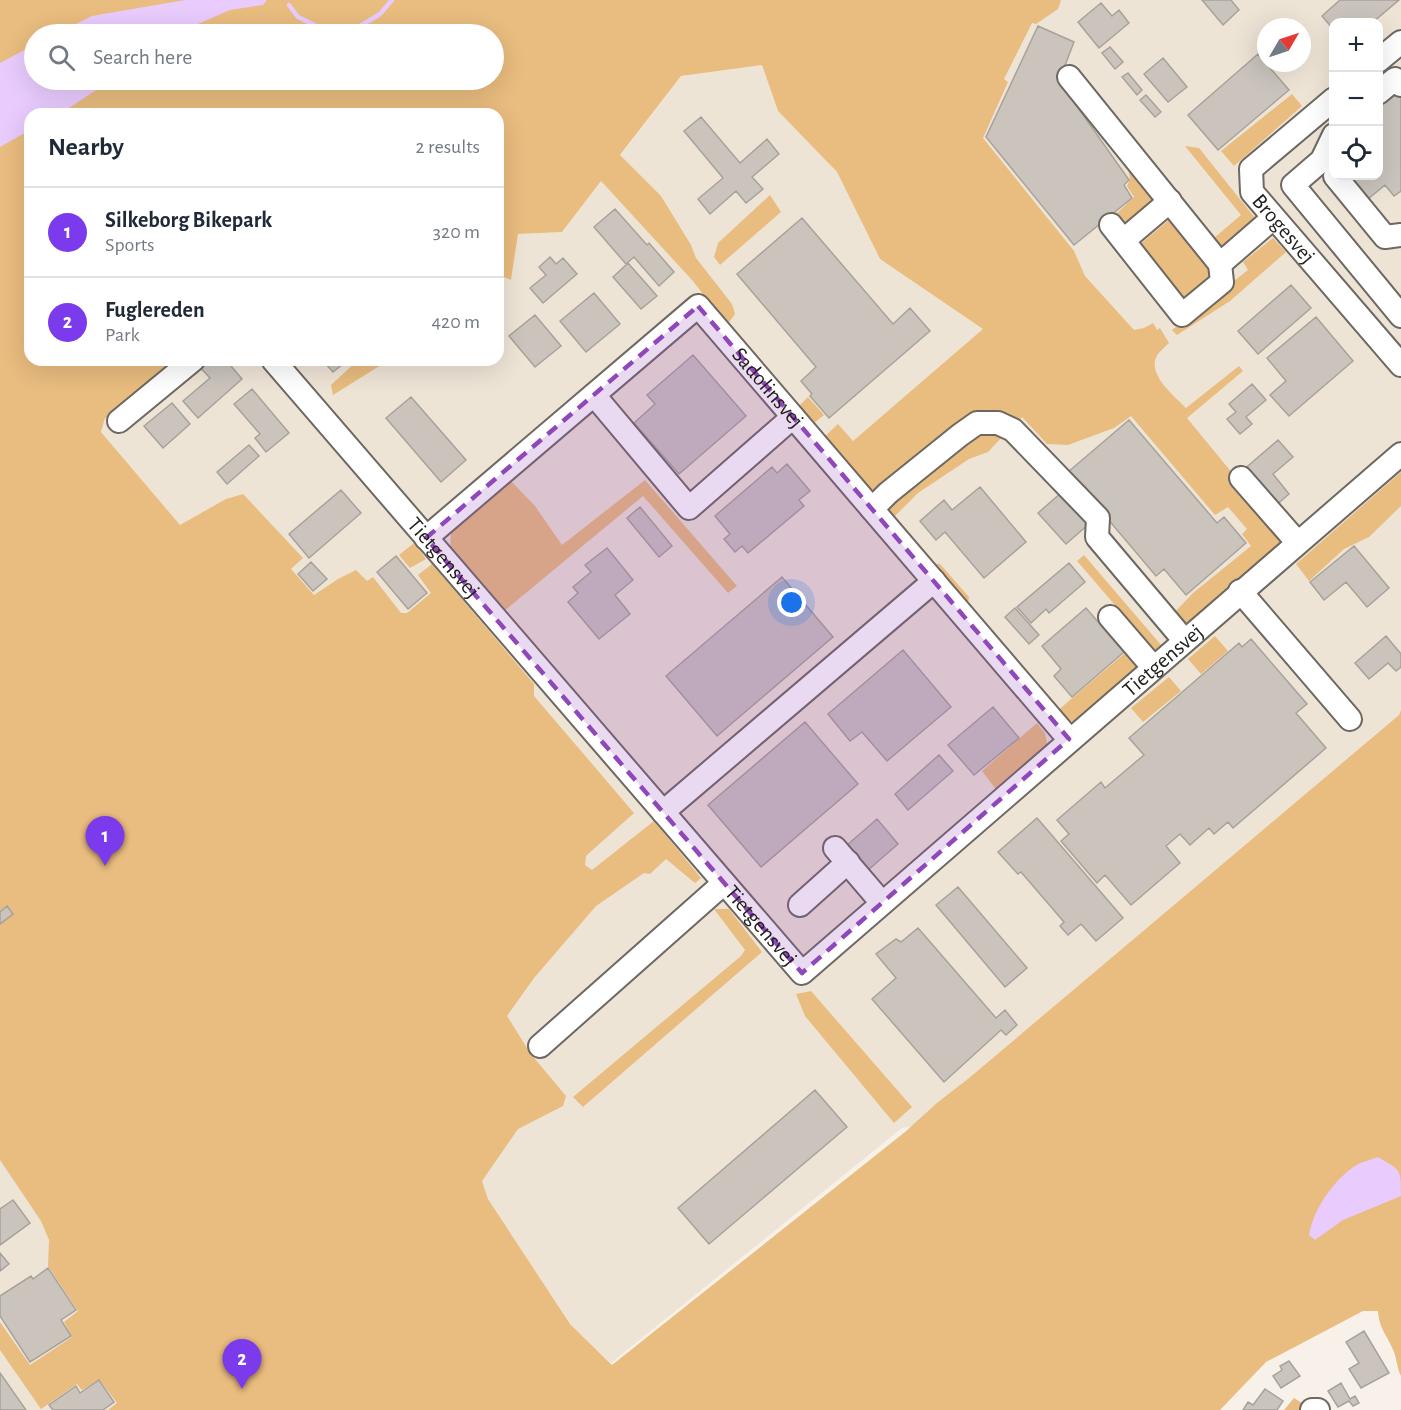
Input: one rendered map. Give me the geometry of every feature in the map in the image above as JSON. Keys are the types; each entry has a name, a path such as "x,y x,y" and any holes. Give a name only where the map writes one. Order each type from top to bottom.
{"street":[{"path":"1383,57 1401,42"},
{"path":"1069,77 1170,201 1220,264 1222,282 1182,315 1117,232 1170,201"},
{"path":"1383,89 1395,79 1401,85"},
{"name":"Brogesvej","path":"1329,103 1251,169 1251,192 1401,365"},
{"path":"1329,170 1293,185 1401,316"},
{"path":"1338,180 1385,237 1401,235"},
{"path":"1220,264 1273,218"},
{"name":"Sadolinsvej","path":"426,538 698,306 1069,739"},
{"path":"119,421 186,366"},
{"name":"Tietgensvej","path":"278,366 802,973 1069,739 1401,454"},
{"path":"594,395 689,508 793,417"},
{"path":"872,509 888,493 977,423 998,423 1013,430 1098,518 1097,537 1184,640"},
{"path":"1241,478 1298,542"},
{"path":"663,812 934,581"},
{"path":"1240,591 1350,719"},
{"path":"1110,617 1153,667"},
{"path":"800,905 842,855 882,903"},
{"path":"540,1046 724,883"},
{"path":"1312,1410 1318,1410"}],"highlighted area":[{"path":"698,306 1069,739 802,973 426,538"}],"shaded area":[{"path":"0,0 1061,0 1058,9 1036,24 1032,23 1004,79 1008,82 983,138 1074,251 1085,276 1134,330 1153,323 1157,330 1160,328 1169,343 1158,354 1155,369 1168,391 1186,408 1239,366 1243,371 1187,418 1233,474 1285,544 1191,623 1181,621 1173,614 1193,593 1251,546 1242,534 1247,529 1228,507 1215,515 1131,416 1114,428 1068,445 1047,444 1022,417 1016,426 1004,419 875,498 821,440 838,424 853,441 983,329 880,259 837,172 778,111 762,65 681,76 620,155 661,196 691,245 696,258 732,304 735,314 727,325 692,280 601,181 562,232 518,234 511,280 504,277 504,108 24,108 24,366 175,366 117,417 105,418 101,432 180,525 226,499 243,494 303,558 291,569 314,595 356,570 367,581 373,577 401,613 407,613 431,593 418,575 432,564 534,684 534,696 634,813 586,856 585,865 592,870 654,821 701,878 695,883 666,859 650,874 644,873 596,906 534,978 507,1016 530,1053 566,1096 563,1106 518,1129 482,1181 488,1199 570,1324 612,1365 905,1132 1399,715 1401,710 1401,1376 1394,1352 1380,1323 1378,1311 1363,1311 1266,1362 1220,1410 108,1410 117,1403 100,1380 82,1390 77,1384 41,1409 0,1350 0,1322 30,1365 72,1337 64,1322 78,1311 48,1266 49,1240 41,1221 0,1160"},
{"path":"185,0 267,0 263,5 230,10 198,24 76,24 92,16"},
{"path":"917,0 1401,0 1401,710 1399,715 969,1078 933,1123 902,1128 611,1363 570,1324 488,1199 445,1078 502,933 633,813 380,764 101,432 118,366 504,366 504,277 511,280 518,234 562,232 681,76 762,65 778,111 837,172 880,259 984,329 853,441 1018,420 1128,335 1043,277"},
{"path":"24,50 24,90 96,90 69,108 24,108 24,133 0,147 0,63"},
{"path":"1292,94 1302,106 1234,166 1221,151"},
{"path":"1185,146 1199,148 1255,218 1221,247 1214,238 1241,215"},
{"path":"1127,163 1153,200 1122,225 1115,215 1134,197 1127,186 1130,179"},
{"path":"770,195 781,212 720,265 714,257 718,243"},
{"path":"1169,220 1216,276 1186,302 1139,245"},
{"path":"1273,238 1286,252 1230,301 1177,335 1172,330 1248,270 1243,262"},
{"path":"352,366 379,366 333,395 331,385"},
{"path":"808,397 824,415 813,424 798,407"},
{"path":"976,431 1004,435 988,452 969,459 918,493 894,517 902,526 897,529 885,509"},
{"path":"1401,472 1401,506 1369,537 1344,549 1309,581 1296,564"},
{"path":"510,480 535,506 562,545 645,480 737,586 728,593 643,496 503,612 450,553 451,530"},
{"path":"913,539 935,564 940,564 969,597 968,603 963,603 909,543"},
{"path":"414,543 426,559 410,568 399,555"},
{"path":"1084,555 1161,645 1164,643 1168,647 1158,655 1077,561"},
{"path":"1215,636 1228,651 1201,674 1188,659"},
{"path":"1125,653 1141,672 1087,718 1068,722 1056,712"},
{"path":"1169,677 1181,691 1143,722 1131,708"},
{"path":"1037,723 1045,733 1048,749 998,792 982,771"},
{"path":"714,909 729,909 762,952 583,1107 573,1097 741,956 745,950"},
{"path":"811,991 912,1107 894,1123 805,1016 796,994"},
{"path":"0,1150 175,1410 0,1410"},
{"path":"1378,1157 1398,1171 1401,1180 1401,1196 1343,1220 1315,1240 1309,1235 1311,1225 1330,1189 1355,1166"},
{"path":"1294,1398 1308,1407 1300,1410 1284,1410"}],"building":[{"path":"1202,0 1231,0 1239,10 1223,25"},
{"path":"1340,0 1399,0 1378,18 1329,18 1329,24 1322,16"},
{"path":"1101,3 1112,16 1119,10 1129,23 1099,48 1078,22"},
{"path":"1038,26 1074,42 1059,81 1129,180 1124,185 1132,198 1074,245 986,137"},
{"path":"1110,47 1123,62 1115,69 1102,53"},
{"path":"1257,55 1257,72 1274,72 1289,90 1218,150 1188,115"},
{"path":"1163,58 1187,87 1168,102 1144,74"},
{"path":"1128,73 1142,90 1137,95 1122,77"},
{"path":"1395,90 1401,97 1401,191 1394,196 1385,185 1368,199 1351,180 1383,180 1383,100"},
{"path":"1146,95 1161,112 1155,117 1140,100"},
{"path":"701,117 740,163 767,139 779,154 752,177 763,189 746,203 736,191 710,214 698,199 723,178 684,131"},
{"path":"615,209 674,272 659,286 634,257 626,264 594,227"},
{"path":"802,218 893,324 910,308 930,331 829,418 810,396 812,394 801,381 816,367 737,274"},
{"path":"550,257 556,264 563,258 577,274 543,303 530,288 546,275 539,267"},
{"path":"628,263 657,296 641,309 613,277"},
{"path":"1291,285 1311,308 1258,354 1238,331"},
{"path":"594,293 620,324 586,352 560,321"},
{"path":"535,315 561,346 535,367 509,336"},
{"path":"1316,317 1353,361 1289,416 1270,395 1286,381 1267,358"},
{"path":"693,355 746,416 679,474 634,423 655,404 647,395"},
{"path":"199,366 231,366 242,379 198,418 183,401 210,378"},
{"path":"328,366 340,366 333,372"},
{"path":"1252,384 1266,400 1246,417 1252,424 1240,434 1227,419 1236,412 1229,404"},
{"path":"252,389 289,433 266,452 255,438 260,434 234,404"},
{"path":"411,397 466,460 441,482 386,418"},
{"path":"172,403 190,424 163,448 144,426"},
{"path":"1129,420 1217,523 1224,517 1246,543 1186,595 1164,569 1156,576 1068,472"},
{"path":"1278,440 1293,457 1273,474 1289,494 1273,508 1242,471"},
{"path":"249,445 259,456 227,484 217,472"},
{"path":"787,464 810,491 799,500 804,506 748,553 742,546 735,552 724,539 730,534 715,516 772,467 777,473"},
{"path":"980,487 1026,542 984,578 945,532 936,540 920,521 944,500 952,510"},
{"path":"341,490 361,513 309,558 289,534"},
{"path":"1062,492 1089,524 1066,544 1038,513"},
{"path":"640,507 672,546 659,557 627,518"},
{"path":"1354,546 1389,588 1367,607 1346,582 1324,600 1310,582"},
{"path":"607,548 633,580 615,595 630,614 599,639 568,602 578,593 573,587 591,572 585,565"},
{"path":"396,556 427,593 408,609 377,572"},
{"path":"311,562 327,579 313,591 298,574"},
{"path":"1069,563 1085,582 1049,613 1046,609 1031,623 1017,607"},
{"path":"782,577 833,637 717,736 666,676"},
{"path":"1015,608 1039,635 1029,644 1005,617"},
{"path":"1086,608 1124,652 1072,697 1054,676 1061,669 1042,646"},
{"path":"1386,636 1401,654 1401,667 1396,671 1388,663 1369,679 1355,663"},
{"path":"1251,639 1307,704 1296,713 1326,748 1233,828 1228,822 1214,834 1209,828 1190,845 1180,834 1166,846 1180,863 1131,905 1105,875 1097,883 1061,841 1069,834 1057,820 1101,782 1105,788 1144,755 1129,738 1239,643 1242,647"},
{"path":"903,650 951,707 887,761 862,732 850,741 828,714"},
{"path":"993,707 1019,738 974,775 948,745"},
{"path":"805,722 858,784 761,867 708,805"},
{"path":"939,755 953,771 908,810 895,794"},
{"path":"1037,818 1123,918 1096,941 1081,924 1068,935 1060,926 1064,922 1021,872 1018,874 998,852"},
{"path":"877,819 898,844 867,871 846,846"},
{"path":"958,887 1027,968 1005,987 936,905"},
{"path":"7,906 13,914 0,924 0,912"},
{"path":"918,928 996,1018 1005,1010 1017,1025 1006,1035 1001,1030 944,1082 872,999 896,978 876,954 896,939 901,942"},
{"path":"815,1090 847,1127 709,1244 678,1208"},
{"path":"13,1200 30,1223 0,1245 0,1209"},
{"path":"0,1253 9,1264 0,1271"},
{"path":"48,1268 76,1310 61,1320 71,1336 30,1362 0,1316 0,1296 31,1276 33,1279"},
{"path":"1364,1331 1389,1373 1361,1388 1349,1369 1359,1363 1346,1342"},
{"path":"1289,1361 1300,1376 1281,1388 1273,1376 1282,1370 1280,1366"},
{"path":"0,1373 26,1410 0,1410"},
{"path":"99,1380 114,1402 103,1410 53,1410 49,1405 76,1386 80,1393"},
{"path":"1341,1383 1350,1399 1355,1396 1359,1403 1353,1406 1349,1401 1338,1407 1328,1391"},
{"path":"1265,1389 1283,1401 1277,1410 1243,1410 1248,1402 1253,1405"}],"waterway":[{"path":"364,24 380,14 392,0"},
{"path":"289,5 298,17 312,24"}],"place":[{"name":"Silkeborg Bikepark","path":"105,866"},
{"name":"Fuglereden","path":"242,1389"}]}
